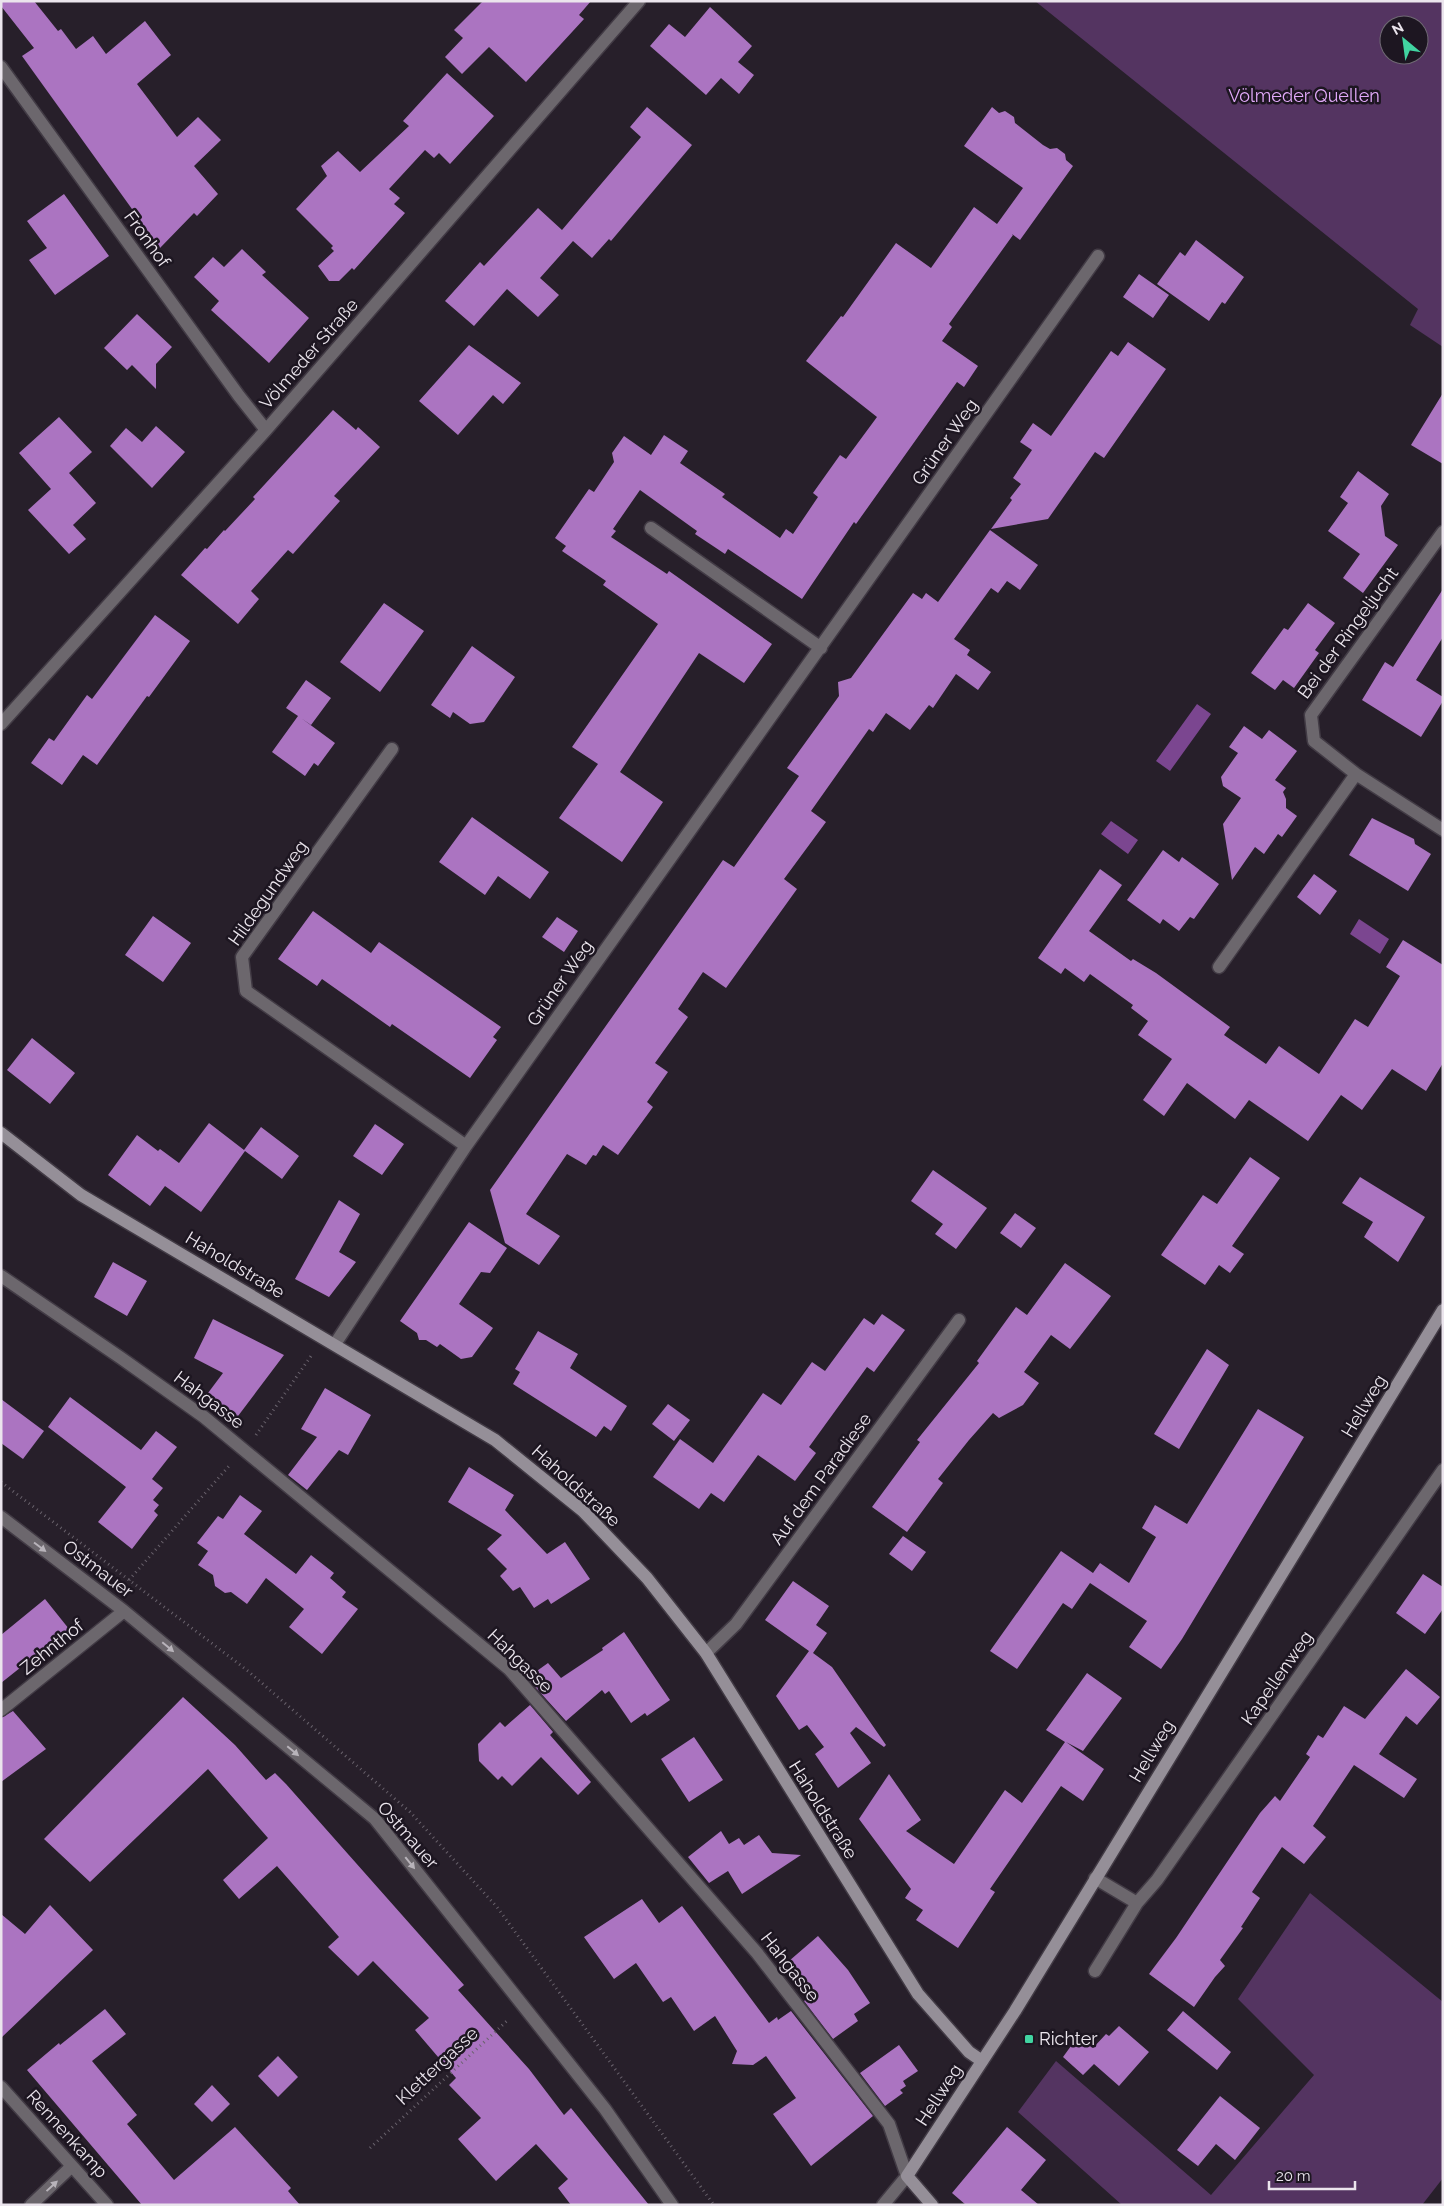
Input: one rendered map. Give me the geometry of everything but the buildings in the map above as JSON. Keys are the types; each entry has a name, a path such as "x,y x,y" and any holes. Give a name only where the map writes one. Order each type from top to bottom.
{"street":[{"name":"Völmeder Straße","path":"1,724 266,430 639,1"},
{"name":"Fronhof","path":"1,67 239,396 266,430"},
{"name":"Grüner Weg","path":"334,1344 466,1146 1098,256"},
{"path":"651,528 821,648"},
{"name":"Bei der Ringeljucht","path":"1443,532 1311,715 1314,742 1356,774 1443,830"},
{"name":"Hildegundweg","path":"392,749 242,958 246,990 466,1146"},
{"path":"1219,966 1356,774"},
{"name":"Haholdstraße","path":"1,1133 81,1194 495,1440 583,1511 647,1578 706,1653 918,1994 969,2052 982,2061"},
{"name":"Hahgasse","path":"1,1276 121,1358 217,1428 509,1669 758,1952 889,2124 907,2176"},
{"name":"Hellweg","path":"883,2205 907,2176 1015,2010 1443,1310"},
{"name":"Auf dem Paradiese","path":"706,1653 736,1624 959,1320"},
{"name":"Kapellenweg","path":"1096,1971 1137,1904 1163,1872 1443,1470"},
{"name":"Ostmauer","path":"1,1517 124,1611 375,1819 605,2109 672,2205"},
{"name":"Zehnthof","path":"1,1710 124,1611"},
{"path":"1095,1878 1137,1904"},
{"name":"Rennenkamp","path":"1,2087 107,2205"},
{"path":"32,2205 72,2166"},
{"path":"907,2176 932,2205"}],"path":[{"name":"Klettergasse","path":"370,2148 524,2005"}],"green space":[{"name":"Völmeder Quellen","path":"1035,1 1443,1 1443,347 1410,325 1418,309"},
{"path":"1310,1893 1443,2002 1443,2178 1422,2205 1122,2205 1018,2112 1056,2061 1211,2195 1314,2075 1238,1999"}],"shaded area":[{"path":"1197,704 1211,714 1170,771 1156,761"},
{"path":"1111,821 1138,840 1128,854 1101,834"},
{"path":"1359,919 1389,939 1380,954 1350,934"}],"place":[{"name":"Richter","path":"1029,2039"}]}
